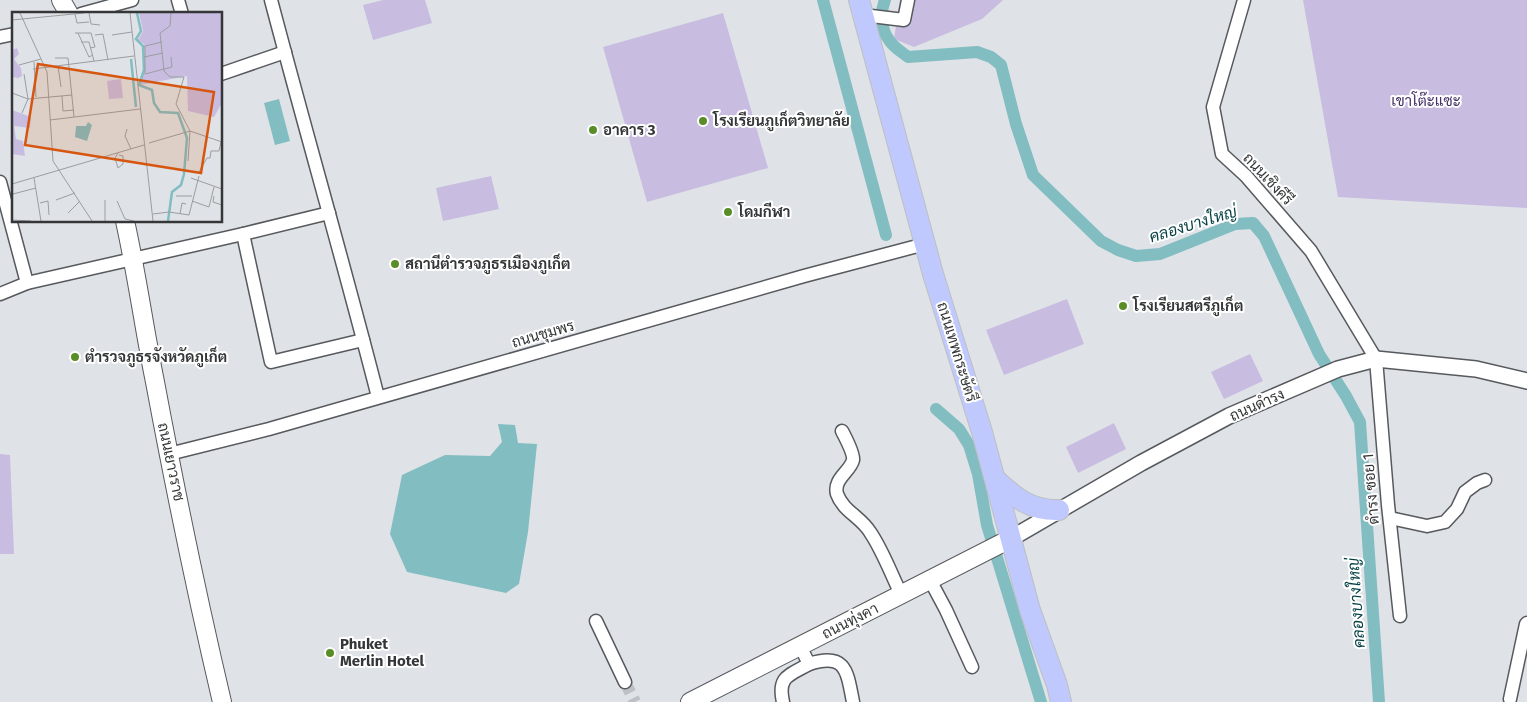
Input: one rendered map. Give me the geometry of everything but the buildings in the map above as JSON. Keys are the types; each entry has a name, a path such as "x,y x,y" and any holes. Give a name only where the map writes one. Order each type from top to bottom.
{"main road":[{"path":"61,0 68,12"},
{"name":"ถนนเทพกระษัตรี","path":"863,10 924,244 996,480 1000,544 1030,610 1057,685 1061,702"},
{"name":"ถนนเยาวราช","path":"125,222 154,382 222,702"},
{"path":"996,480 1023,502 1041,509 1059,510"},
{"name":"ถนนทุ่งคา","path":"690,702 1000,544"}],"street":[{"path":"88,12 132,0"},
{"path":"271,0 378,397"},
{"path":"863,10 904,20 908,0"},
{"name":"ถนนเชิงคีรี","path":"1244,0 1213,107 1222,154 1246,176 1310,251 1376,359"},
{"path":"222,74 285,52"},
{"path":"0,182 26,283"},
{"path":"0,294 26,283 329,213"},
{"path":"243,234 271,362 363,340"},
{"name":"ถนนชุมพร","path":"169,454 269,429 804,276 924,244"},
{"name":"ถนนดำรง","path":"1000,544 1140,463 1229,416 1338,369 1376,359 1476,369 1527,381"},
{"name":"ดำรง ซอย 1","path":"1376,359 1400,616"},
{"path":"842,431 853,458 838,485 838,495 844,507 862,522 870,532 901,594"},
{"path":"1390,518 1426,526 1445,522 1457,508 1465,492 1477,483 1485,480"},
{"path":"930,580 972,667"},
{"path":"596,620 625,682"},
{"path":"1510,699 1527,623"},
{"path":"800,646 809,664"},
{"path":"783,702 780,688 786,678 809,664 823,659 839,662 846,674 853,702"}],"green space":[{"path":"383,0 425,0 432,23 373,40 363,5"},
{"path":"900,0 1003,0 982,19 914,47 894,39"},
{"name":"เขาโต๊ะแซะ","path":"1303,0 1527,0 1527,208 1338,197"},
{"path":"723,13 768,168 647,202 603,47"},
{"path":"491,176 499,209 443,221 436,188"},
{"path":"1067,299 1084,344 1004,375 986,330"},
{"path":"1250,354 1263,381 1224,399 1211,372"},
{"path":"1114,423 1126,449 1078,473 1066,447"},
{"path":"0,454 10,455 14,554 0,554"}],"water":[{"path":"279,99 290,141 275,145 264,103"},
{"path":"498,424 515,425 518,443 537,444 528,532 519,584 506,593 407,572 390,534 402,475 445,455 490,456 502,442"}],"waterway":[{"path":"823,0 886,235"},
{"name":"คลองบางใหญ่","path":"885,0 882,15 886,36 893,45 908,57 977,52 991,57 1001,65 1016,124 1033,175 1101,241 1118,250 1136,256 1160,254 1235,224 1253,223 1264,236 1319,354 1360,422 1379,702"},
{"path":"936,409 959,429 969,445 978,474 987,525 1041,702"}],"tunnel":[{"path":"625,682 635,702"}],"place":[{"name":"โรงเรียนภูเก็ตวิทยาลัย","path":"703,121"},
{"name":"อาคาร 3","path":"593,130"},
{"name":"โดมกีฬา","path":"728,212"},
{"name":"สถานีตำรวจภูธรเมืองภูเก็ต","path":"395,264"},
{"name":"โรงเรียนสตรีภูเก็ต","path":"1123,306"},
{"name":"ตำรวจภูธรจังหวัดภูเก็ต","path":"75,357"},
{"name":"Phuket Merlin Hotel","path":"330,653"}]}
